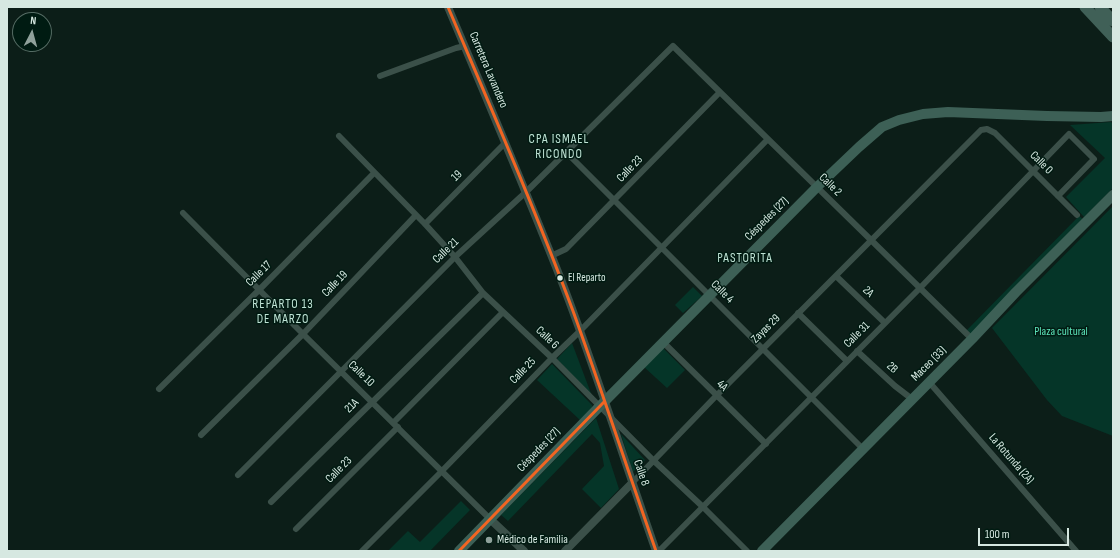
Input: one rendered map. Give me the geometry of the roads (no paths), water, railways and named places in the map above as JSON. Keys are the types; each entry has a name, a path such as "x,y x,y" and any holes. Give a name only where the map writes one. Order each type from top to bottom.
{"highway":[{"path":"1085,7 1113,37"},
{"path":"1100,7 1113,21"}],"main road":[{"name":"Céspedes (27)","path":"459,551 817,187 882,127 905,118 923,114 948,112 1047,116 1113,116"},
{"name":"Maceo (33)","path":"762,551 1113,194"}],"street":[{"name":"Carretera Lavandero","path":"448,7 526,192 551,256"},
{"path":"380,76 465,46"},
{"name":"Calle 2","path":"673,46 972,339"},
{"name":"Calle 21","path":"238,475 454,257 526,192 673,46"},
{"name":"Calle 23","path":"551,256 566,249 720,92"},
{"name":"Calle 0","path":"987,129 995,133 1077,215"},
{"name":"Zayas 29","path":"565,551 798,313 981,130 987,129"},
{"name":"Calle 31","path":"659,551 920,288 1069,134 1094,159 1058,196"},
{"name":"Calle 6","path":"339,136 425,224 483,293 602,405"},
{"name":"Calle 25","path":"362,551 768,139"},
{"name":"19","path":"425,224 505,143"},
{"name":"Calle 4","path":"566,152 863,449"},
{"name":"Calle 17","path":"159,389 374,173"},
{"name":"Calle 10","path":"183,213 340,371 524,551"},
{"name":"Calle 19","path":"201,434 303,334 416,215"},
{"name":"Calle 8","path":"551,256 580,331 602,405 609,416 656,551"},
{"name":"2A","path":"836,276 885,323"},
{"name":"21A","path":"271,502 483,293"},
{"name":"Calle 23","path":"296,529 503,312"},
{"path":"798,313 848,361"},
{"name":"4A","path":"663,342 766,444"},
{"name":"2B","path":"857,351 895,386 912,399"},
{"name":"La Rotunda (2A)","path":"929,382 1076,551"},
{"path":"609,416 747,551"}],"place":[{"name":"El Reparto","path":"560,278"},
{"name":"Médico de Familia","path":"489,540"}],"district":[{"name":"CPA ISMAEL RICONDO","path":"559,148"},
{"name":"PASTORITA","path":"745,259"},
{"name":"REPARTO 13 DE MARZO","path":"283,312"}],"park label":[{"name":"Plaza cultural","path":"1061,332"}]}
